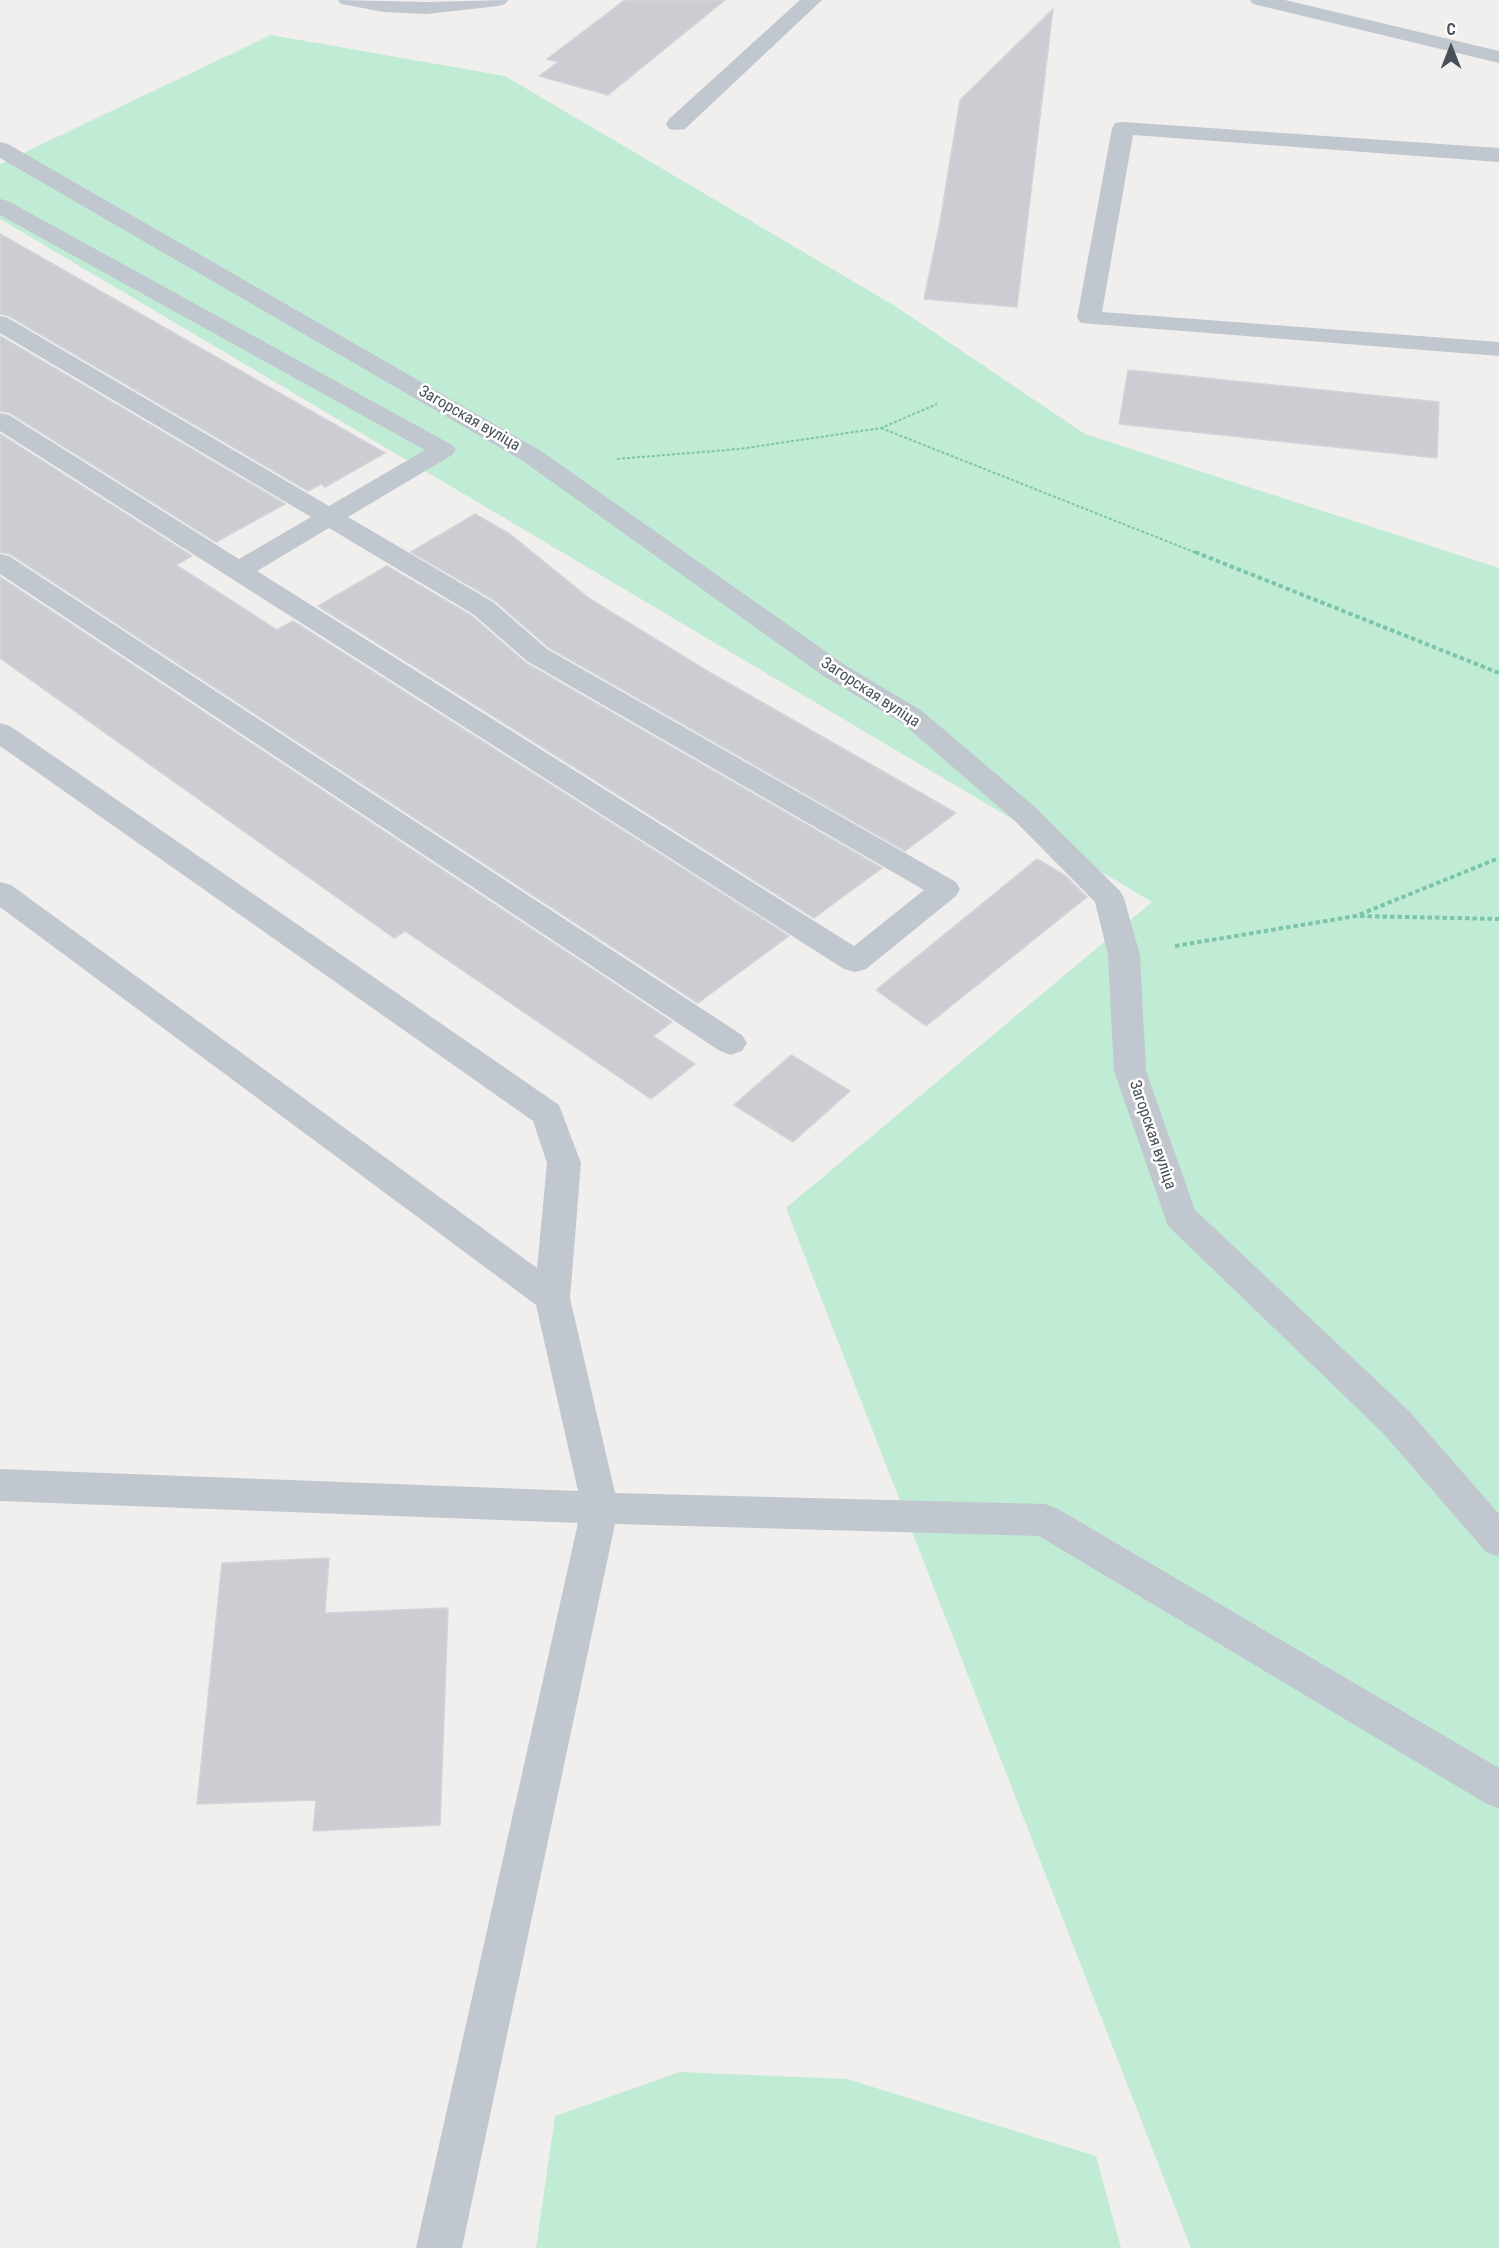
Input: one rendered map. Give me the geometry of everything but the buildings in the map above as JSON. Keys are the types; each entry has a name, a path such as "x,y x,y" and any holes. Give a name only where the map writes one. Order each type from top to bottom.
{"street":[{"path":"348,0 384,6 427,8 498,0"},
{"path":"678,124 812,0"},
{"path":"1260,0 1499,57"},
{"path":"1499,155 1123,128 1089,318 1499,349"},
{"name":"Загорская вуліца","path":"0,149 532,456 835,670 912,717 1025,814 1109,898 1124,955 1130,1071 1180,1216 1396,1422 1499,1541"},
{"path":"0,206 443,450 238,571"},
{"path":"0,323 483,608 537,655 945,889 855,961 0,420"},
{"path":"0,562 731,1043"},
{"path":"0,732 547,1114 564,1163 552,1298 600,1508 439,2248"},
{"path":"0,892 552,1298"},
{"path":"0,1485 600,1508 1045,1521 1499,1790"}],"path":[{"path":"612,460 739,449 881,428 937,404"},
{"path":"881,428 1499,673"},
{"path":"1356,916 1499,858"},
{"path":"1124,955 1356,916 1499,919"}],"green space":[{"path":"271,35 505,76 895,306 1085,434 1499,568 1499,2248 1191,2248 786,1208 1152,902 0,219 0,164"},
{"path":"680,2072 847,2079 1096,2156 1121,2248 536,2248 555,2116"}]}
